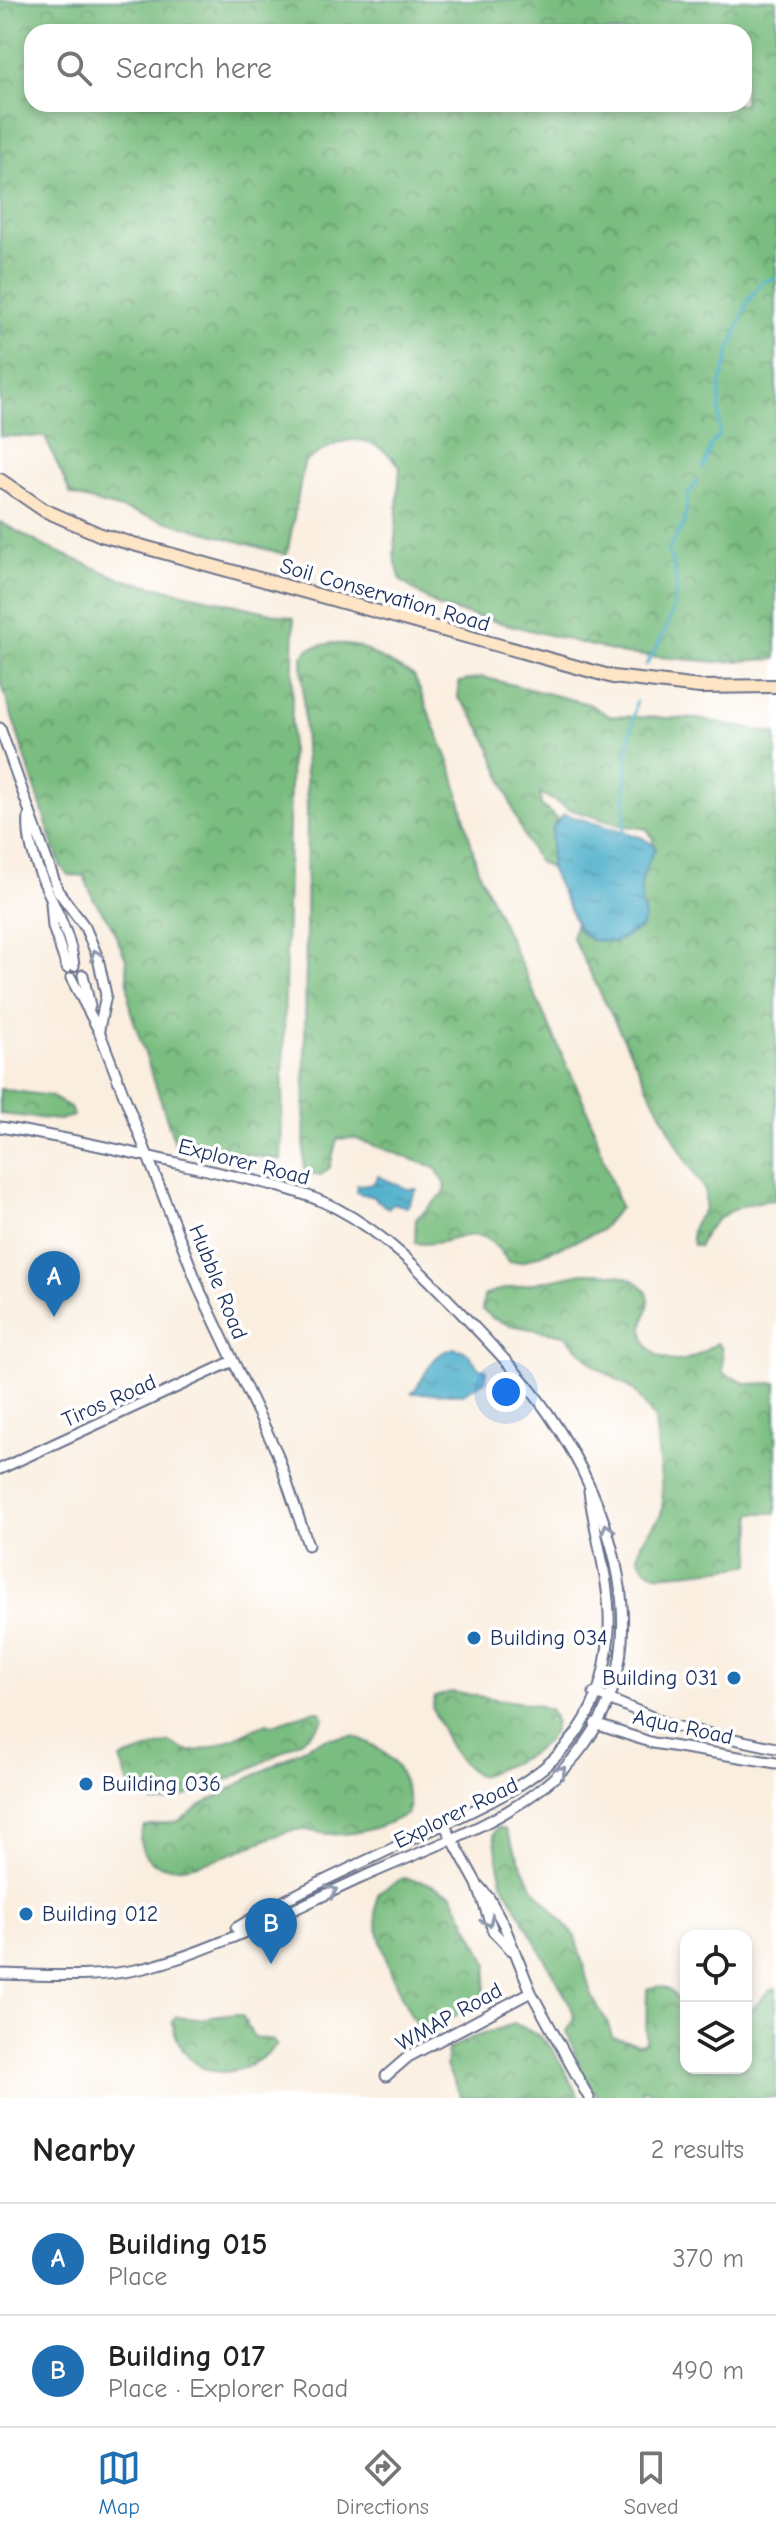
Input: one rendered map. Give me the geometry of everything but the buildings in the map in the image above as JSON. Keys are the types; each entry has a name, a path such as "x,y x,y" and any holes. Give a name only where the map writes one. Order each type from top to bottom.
{"main road":[{"name":"Soil Conservation Road","path":"0,480 44,510 101,535 568,666 659,684 776,686"}],"street":[{"name":"Hubble Road","path":"0,728 58,891 85,927 98,958 106,995 99,1031"},
{"name":"Hubble Road","path":"30,812 28,845 73,951 76,971 90,1011 231,1362 277,1453 308,1545"},
{"name":"Hubble Road","path":"50,892 53,927 88,998 90,1011"},
{"name":"Explorer Road","path":"0,1127 147,1156 306,1195 335,1207 384,1239 441,1292 525,1382 568,1443 606,1522 622,1608 621,1653 609,1698 597,1725 568,1765 541,1789 450,1838 159,1964 115,1973 0,1974"},
{"name":"Tiros Road","path":"0,1469 179,1389 231,1362"},
{"name":"Explorer Road","path":"209,1944 303,1890 529,1782 558,1756 585,1719 605,1657 609,1611 588,1484"},
{"name":"Aqua Road","path":"594,1693 674,1726 776,1748"},
{"name":"Aqua Road","path":"585,1719 653,1743 776,1763"},
{"path":"444,1824 508,1933 512,1951 531,1992 589,2098"},
{"name":"WMAP Road","path":"386,2076 408,2057 531,1992"}],"green space":[{"path":"0,0 776,0 776,659 717,662 624,654 439,607 401,581 394,556 400,466 388,454 365,441 342,442 304,463 287,555 71,495 45,437 0,436"},
{"path":"0,522 46,547 121,579 294,618 281,1160 175,1143 130,1009 126,959 111,924 94,900 84,876 68,875 60,865 0,679"},
{"path":"332,643 360,647 414,676 452,769 478,870 587,1109 620,1207 600,1231 522,1262 508,1262 497,1247 476,1236 415,1243 416,1219 444,1193 446,1187 436,1168 354,1138 337,1139 330,1167 321,1175 308,1173 304,1168 307,808 302,656 310,648"},
{"path":"482,677 589,704 610,716 698,719 776,734 776,1200 753,1203 730,1211 711,1225 699,1246 693,1245 692,1233 705,1208 705,1191 679,1148 572,937 575,925 580,932 645,918 638,893 652,852 652,837 647,829 620,825 569,809 540,793 541,805 557,819 552,829 550,868 539,862 527,843 484,734 458,698 459,682"},
{"path":"0,1089 50,1096 70,1107 73,1116 59,1120 0,1114"},
{"path":"583,1273 626,1277 646,1291 649,1300 644,1337 649,1348 659,1356 668,1360 684,1360 717,1343 722,1349 723,1373 747,1384 776,1383 776,1513 752,1513 751,1564 662,1574 645,1568 638,1557 641,1543 661,1515 663,1501 655,1420 635,1391 595,1366 565,1335 510,1325 494,1319 482,1309 484,1296 495,1291"},
{"path":"451,1692 537,1705 551,1710 554,1723 551,1734 532,1753 479,1776 454,1753 432,1708 435,1697"},
{"path":"320,1711 324,1718 297,1743 246,1771 168,1801 153,1803 143,1791 129,1785 120,1759 170,1742 187,1751 205,1749 267,1723 273,1725"},
{"path":"354,1736 380,1750 399,1770 409,1802 407,1814 360,1832 326,1834 294,1830 191,1866 170,1867 153,1862 142,1849 140,1837 145,1826 179,1821 201,1805 312,1744 328,1738"},
{"path":"498,1827 505,1829 533,1888 575,1936 592,1997 607,2021 612,2037 639,2044 646,2042 647,1989 660,1986 680,2002 680,2074 752,2074 752,2010 770,1990 776,1988 776,2098 678,2098 642,2089 644,2098 598,2098 581,2071 567,2031 575,2019 571,2006 502,1882 494,1834"},
{"path":"403,1878 425,1882 452,1894 488,1965 484,1995 435,2030 421,2031 413,2019 388,1963 377,1923 379,1892"},
{"path":"242,2016 254,2037 272,2040 277,2045 246,2067 230,2071 200,2067 188,2057 172,2022 176,2017 197,2019"},
{"path":"513,2024 526,2028 547,2043 579,2098 462,2098 446,2066 448,2050 471,2038"}],"water":[{"path":"564,814 643,838 656,847 642,881 645,918 641,928 615,942 591,940 580,932 550,868 552,829"},
{"path":"378,1176 407,1189 417,1189 407,1207 393,1203 388,1208 373,1197 356,1192 357,1185 373,1184"},
{"path":"455,1348 467,1352 479,1368 486,1369 486,1380 463,1394 412,1393 434,1360"}],"waterway":[{"path":"703,468 711,445 719,435 720,386 748,301 763,281 776,279"},
{"path":"646,665 662,638 673,610 676,580 668,551 684,524 688,495 697,481"},
{"path":"624,834 627,755 636,702"}],"place":[{"name":"Building 015","path":"54,1317"},
{"name":"Building 034","path":"474,1638"},
{"name":"Building 031","path":"734,1678"},
{"name":"Building 036","path":"86,1784"},
{"name":"Building 012","path":"26,1914"},
{"name":"Building 017","path":"271,1964"}]}
